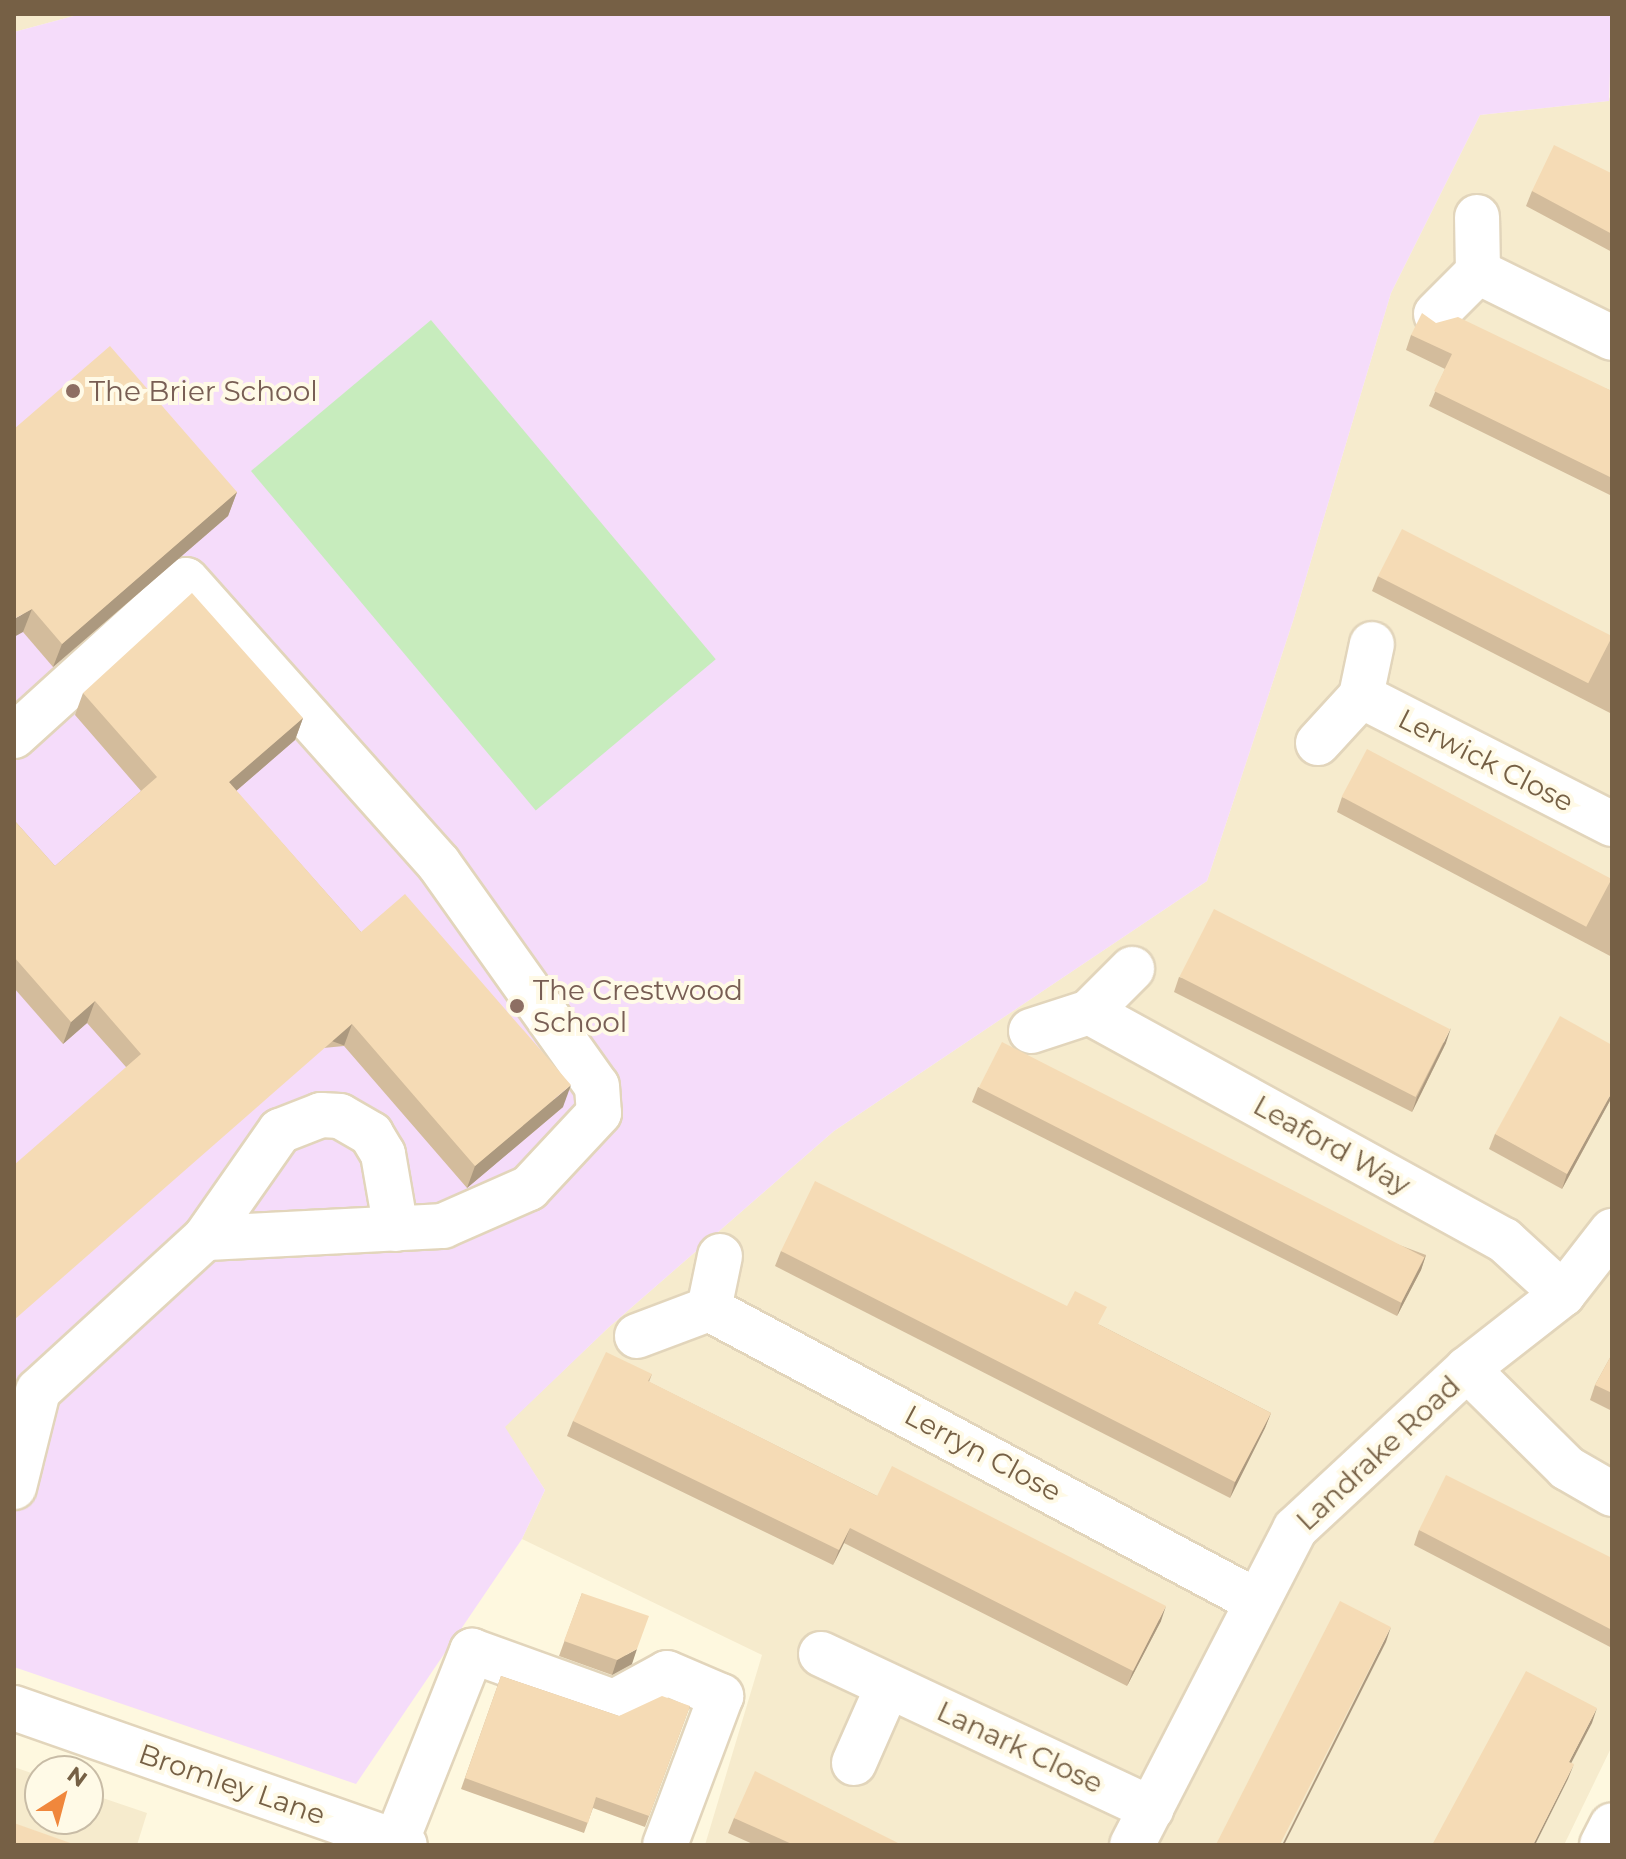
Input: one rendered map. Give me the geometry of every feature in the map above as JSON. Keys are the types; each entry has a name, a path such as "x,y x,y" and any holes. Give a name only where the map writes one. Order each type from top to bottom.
{"street":[{"path":"1436,314 1478,272 1477,217"},
{"path":"1478,272 1612,338"},
{"path":"14,736 186,580 439,864 597,1086 599,1113 529,1188 443,1226 205,1238"},
{"path":"1318,743 1361,696 1372,644"},
{"name":"Lerwick Close","path":"1361,696 1612,824"},
{"path":"1031,1031 1089,1012 1132,969"},
{"name":"Leaford Way","path":"1089,1012 1504,1240 1563,1294"},
{"path":"14,1487 26,1387 205,1238 280,1131 321,1115 340,1116 371,1134 383,1154 396,1229"},
{"name":"Landrake Road","path":"1142,1827 1295,1529 1467,1369 1563,1294 1612,1231"},
{"path":"637,1336 709,1309 720,1256"},
{"name":"Lerryn Close","path":"709,1309 1256,1601"},
{"path":"1467,1369 1567,1468 1612,1494"},
{"path":"401,1843 472,1651 614,1702 667,1673 721,1696 665,1845"},
{"name":"Lanark Close","path":"821,1654 888,1686 1142,1827"},
{"path":"854,1763 888,1686"},
{"name":"Bromley Lane","path":"14,1708 318,1830 401,1843"},
{"path":"1602,1845 1612,1825"}],"shaded area":[{"path":"14,14 81,14 14,32"},
{"name":"The Crestwood School","path":"81,14 1612,14 1609,101 1480,115 1391,293 1293,621 1207,881 834,1131 608,1328 505,1427 545,1490 522,1539 356,1784 14,1667 14,32"},
{"path":"1612,93 1612,1746 1564,1845 705,1845 762,1655 522,1539 545,1490 504,1427 608,1328 834,1131 1207,881 1293,621 1391,293 1480,115 1608,101"},
{"path":"14,1767 24,1770 24,1835 104,1835 104,1798 147,1813 137,1845 14,1845"}],"green space":[{"path":"431,320 716,659 536,810 251,471"}],"building":[{"path":"1554,145 1611,173 1612,170 1612,234 1532,191"},
{"path":"1422,313 1436,323 1458,317 1612,391 1612,478 1434,391 1452,354 1411,335"},
{"name":"The Brier School","path":"110,346 237,492 62,644 32,609 14,619 14,429"},
{"path":"1402,529 1612,636 1588,683 1378,576"},
{"path":"192,593 303,718 229,782 361,932 405,894 571,1085 475,1166 352,1024 14,1320 14,1165 141,1054 95,1001 71,1022 14,957 14,820 55,866 157,777 83,693"},
{"path":"1367,749 1612,879 1586,927 1342,797"},
{"path":"1214,909 1450,1029 1416,1097 1179,977"},
{"path":"1560,1016 1612,1045 1612,1092 1567,1174 1495,1134"},
{"path":"1002,1042 1424,1257 1401,1303 979,1087"},
{"path":"815,1181 1067,1306 1075,1291 1107,1307 1098,1324 1271,1413 1235,1482 781,1251"},
{"path":"606,1352 652,1374 648,1381 877,1496 892,1466 1166,1606 1133,1671 850,1528 839,1550 573,1421"},
{"path":"1612,1354 1612,1393 1595,1385"},
{"path":"1446,1475 1612,1558 1612,1630 1419,1530"},
{"path":"582,1593 649,1616 637,1649 617,1660 564,1641"},
{"path":"1340,1601 1391,1627 1280,1845 1216,1845"},
{"path":"1526,1671 1597,1708 1569,1762 1574,1764 1533,1845 1432,1845"},
{"path":"501,1676 619,1716 662,1696 690,1706 649,1816 596,1797 588,1823 465,1778"},
{"path":"755,1771 902,1845 794,1845 734,1818"},
{"path":"14,1823 24,1827 24,1835 48,1835 76,1845 14,1845"}],"place":[{"name":"The Brier School","path":"73,391"},
{"name":"The Crestwood School","path":"517,1006"}]}
